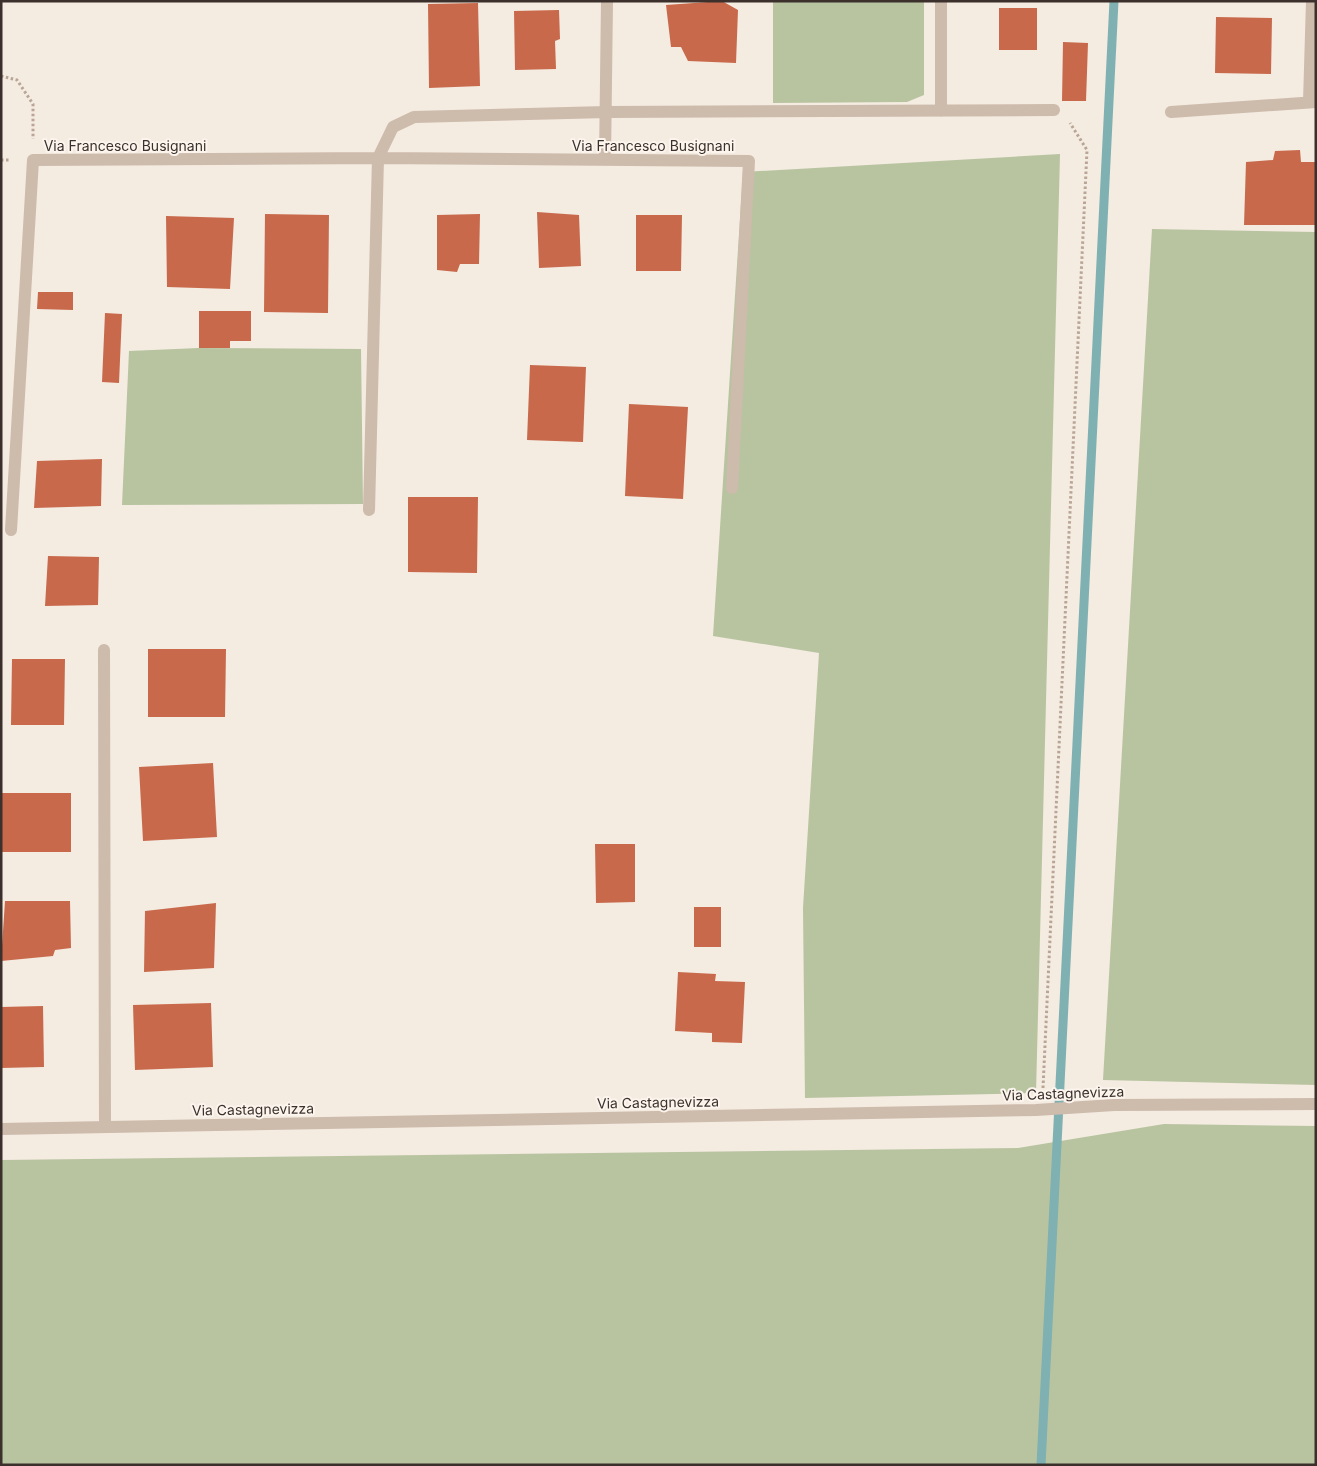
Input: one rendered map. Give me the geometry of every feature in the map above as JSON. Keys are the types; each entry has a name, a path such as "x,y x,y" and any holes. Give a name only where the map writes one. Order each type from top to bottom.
{"street":[{"path":"605,160 607,1"},
{"path":"940,111 942,1"},
{"path":"1171,112 1313,102 1312,1"},
{"path":"369,510 378,158 393,127 414,117 607,112 1054,110"},
{"name":"Via Francesco Busignani","path":"12,530 33,160 378,158 749,160 732,488"},
{"path":"104,650 105,1126"},
{"name":"Via Castagnevizza","path":"1,1129 1036,1110 1114,1105 1316,1104"}],"path":[{"path":"1,76 18,80 34,104 33,160"},
{"path":"1036,1110 1045,1084 1087,150 1074,126 1054,110"}],"green space":[{"path":"773,1 924,1 924,95 907,102 773,103"},
{"path":"1060,154 1036,1093 805,1098 803,908 819,653 713,636 743,172"},
{"path":"1152,229 1316,232 1316,1085 1103,1080"},
{"path":"199,348 361,349 363,504 122,505 129,351"},
{"path":"1164,1124 1316,1126 1316,1465 1,1465 1,1160 1018,1148"}],"building":[{"path":"722,1 738,10 736,63 688,61 681,47 671,47 666,5"},
{"path":"478,3 480,86 429,88 428,4"},
{"path":"999,8 1037,8 1037,50 999,50"},
{"path":"559,10 560,39 555,41 556,69 515,70 514,11"},
{"path":"1216,17 1272,18 1271,74 1215,73"},
{"path":"1063,42 1088,43 1086,101 1062,101"},
{"path":"1300,150 1301,162 1316,162 1316,225 1244,225 1246,162 1273,160 1275,151"},
{"path":"537,212 579,215 581,266 539,268"},
{"path":"265,214 329,215 328,313 264,312"},
{"path":"480,214 479,264 460,264 457,272 437,270 437,215"},
{"path":"636,215 682,215 681,271 636,271"},
{"path":"166,216 234,218 230,289 167,287"},
{"path":"38,292 73,292 73,310 37,309"},
{"path":"199,311 251,311 251,341 230,341 230,348 199,348"},
{"path":"105,313 122,314 119,383 102,382"},
{"path":"530,365 586,367 583,442 527,440"},
{"path":"629,404 688,407 683,499 625,496"},
{"path":"102,459 101,506 34,508 37,461"},
{"path":"408,497 478,497 477,573 408,572"},
{"path":"48,556 99,557 98,605 45,606"},
{"path":"148,649 226,649 225,717 148,717"},
{"path":"12,659 65,659 64,725 11,725"},
{"path":"213,763 217,837 143,841 139,767"},
{"path":"1,793 71,793 71,852 1,852"},
{"path":"595,844 635,844 635,902 596,903"},
{"path":"5,901 70,901 71,948 55,950 53,956 1,961"},
{"path":"216,903 214,968 144,972 145,911"},
{"path":"694,907 721,907 721,947 694,947"},
{"path":"678,972 716,974 715,981 745,982 742,1043 712,1042 712,1033 675,1031"},
{"path":"211,1003 213,1067 135,1070 133,1005"},
{"path":"43,1006 44,1067 1,1068 1,1007"}],"waterway":[{"path":"1041,1465 1114,1"}]}
